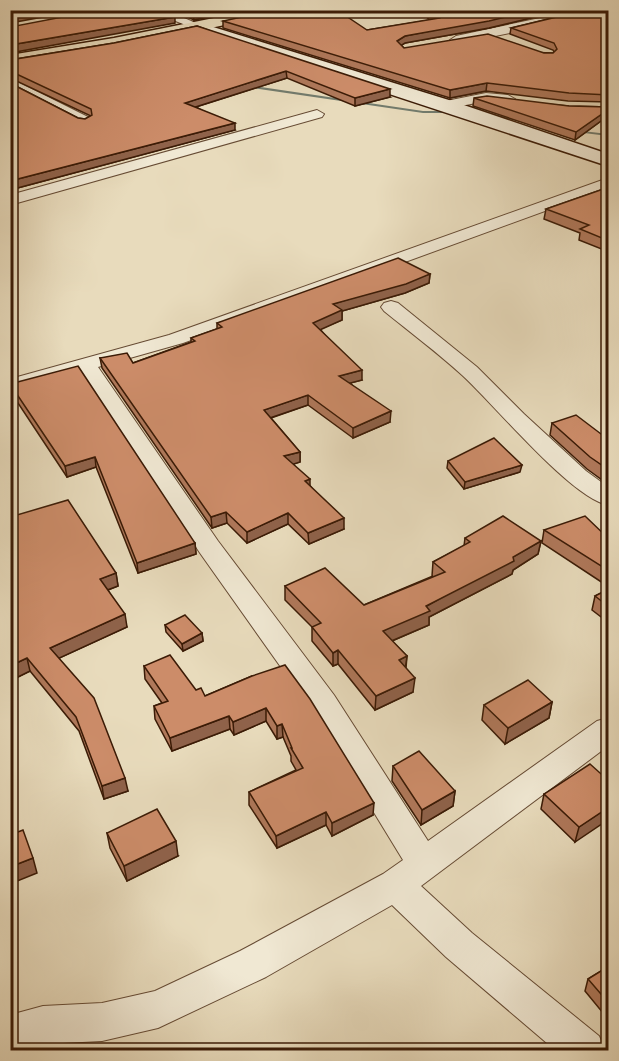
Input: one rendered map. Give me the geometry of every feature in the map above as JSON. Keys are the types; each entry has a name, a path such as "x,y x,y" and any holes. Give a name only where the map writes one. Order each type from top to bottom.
{"main road":[{"path":"10,60 278,10"}],"street":[{"path":"153,10 609,160"},
{"path":"445,42 564,16 551,10"},
{"path":"489,34 507,41"},
{"path":"10,82 85,121"},
{"path":"462,111 486,97 524,101"},
{"path":"10,200 317,114"},
{"path":"10,386 176,339 609,183"},
{"path":"391,307 470,370 516,419 578,476 609,498"},
{"path":"87,366 209,548 323,703 410,874 459,945 585,1050"},
{"path":"10,1035 43,1025 102,1022 158,1009 253,964 410,874 609,730"}],"building":[{"path":"10,10 42,10 10,16"},
{"path":"99,10 159,10 175,17 10,45 10,27"},
{"path":"187,10 207,10 193,13"},
{"path":"274,10 337,10 367,30 439,18 427,10 535,10 405,36 397,41 404,48 488,34 544,53 553,53 557,49 554,43 511,28 569,14 572,10 609,10 609,95 569,93 487,83 450,90 223,21"},
{"path":"197,26 390,89 355,98 286,71 185,103 235,123 10,181 10,83 78,118 85,119 92,115 91,109 10,71 10,60 114,43"},
{"path":"487,96 569,106 609,107 609,109 576,132 474,98"},
{"path":"609,187 609,241 580,229 589,225 546,209"},
{"path":"398,258 430,274 406,284 333,304 342,310 313,323 362,370 339,376 391,411 353,428 308,395 264,410 300,452 284,456 310,479 305,481 344,518 308,533 288,513 247,532 226,512 211,517 100,358 127,353 133,363 195,341 191,338 222,327 217,323"},
{"path":"78,366 195,543 137,563 95,457 65,466 10,384"},
{"path":"576,415 609,440 609,470 590,457 552,423"},
{"path":"494,438 522,465 465,482 448,461"},
{"path":"68,500 116,573 100,579 125,614 50,648 94,698 125,778 102,786 76,717 27,658 10,666 10,517"},
{"path":"503,516 541,541 513,557 514,561 426,606 430,611 383,631 407,656 399,660 415,678 376,696 338,650 333,653 312,627 321,623 285,586 325,568 364,605 445,572 433,562 470,542 465,538"},
{"path":"585,516 609,539 609,571 544,530"},
{"path":"609,589 609,607 595,596"},
{"path":"185,615 202,633 182,644 165,625"},
{"path":"170,655 196,690 201,688 205,696 285,665 310,699 374,803 332,823 326,812 276,836 249,792 303,768 291,748 282,724 277,726 266,708 233,722 229,716 170,738 154,706 168,701 144,666"},
{"path":"528,680 552,702 508,728 484,705"},
{"path":"419,751 455,791 422,810 393,766"},
{"path":"590,764 609,781 609,807 579,827 544,794"},
{"path":"157,809 176,841 124,866 107,833"},
{"path":"23,830 33,858 10,867 10,835"},
{"path":"609,966 609,1000 607,1001 588,979"}],"waterway":[{"path":"247,86 423,112 454,112"},
{"path":"482,113 522,121"},
{"path":"576,131 608,135"}]}
